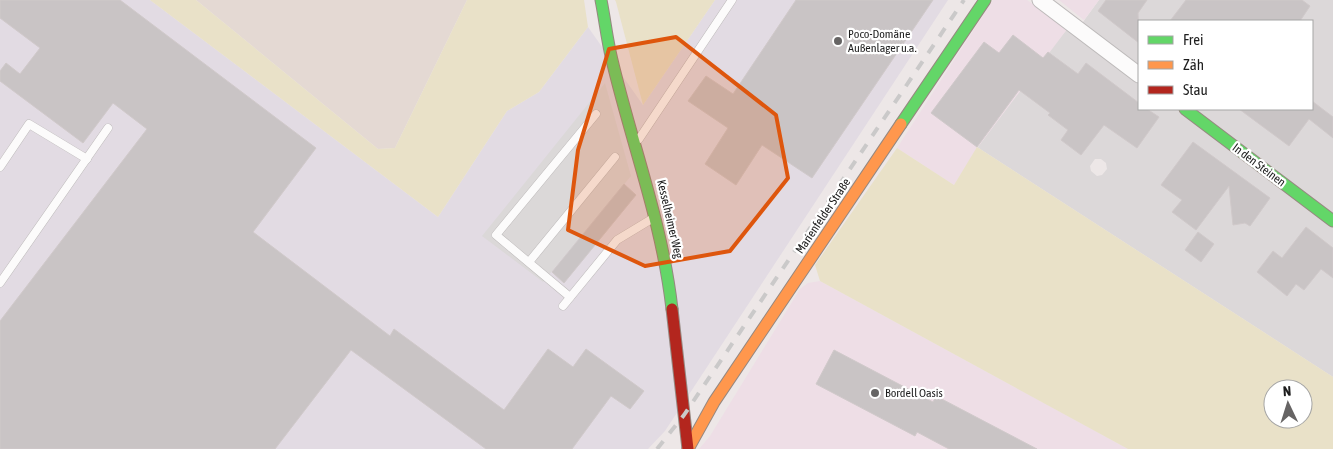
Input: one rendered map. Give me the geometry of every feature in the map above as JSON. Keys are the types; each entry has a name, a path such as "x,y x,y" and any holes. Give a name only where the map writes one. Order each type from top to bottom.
{"street":[{"name":"Kesselheimer Weg","path":"601,0 612,60 637,142 656,216 673,310 688,449"},
{"name":"Marienfelder Straße","path":"688,449 714,402 985,0"},
{"path":"1040,0 1138,74"},
{"name":"In den Steinen","path":"1186,110 1333,220"}],"lane":[{"path":"637,142 732,0"},
{"path":"570,297 496,235 596,114"},
{"path":"0,167 29,124 87,159"},
{"path":"0,282 108,128"},
{"path":"529,262 615,157"},
{"path":"563,306 617,240 656,216"}],"highlighted area":[{"path":"676,37 776,115 788,178 730,251 645,266 568,230 578,150 609,49"}],"shaded area":[{"path":"0,0 150,0 438,217 507,111 539,92 588,27 643,105 715,0 948,0 665,431 648,449 0,449"},
{"path":"150,0 196,0 378,149 395,148 467,0 584,0 588,27 539,92 507,111 438,217"},
{"path":"196,0 467,0 395,148 378,149"},
{"path":"615,0 715,0 643,105 616,2"},
{"path":"993,0 1027,0 1068,28 978,147 954,185 897,148"},
{"path":"1059,0 1099,0 1084,20"},
{"path":"1099,0 1333,0 1333,377 977,147 1068,28 1075,33","holes":["1095,159 1101,159 1106,163 1107,169 1102,175 1097,176 1091,171 1090,166"]},
{"path":"605,83 631,176 543,282 482,236"},
{"path":"977,147 1333,377 1333,449 1128,449 820,281 815,265 897,148 954,185"},
{"path":"820,281 1128,449 699,449 710,436 800,289 808,283"}],"building":[{"path":"0,0 120,0 316,148 253,232 390,336 394,329 504,410 548,349 573,367 586,349 644,391 630,409 611,396 572,449 486,449 351,350 275,449 0,449 0,321 147,129 113,103 83,143 0,81 0,71 6,63 20,74 40,48 0,18"},
{"name":"Poco-Domäne Außenlager u.a.","path":"796,0 933,0 812,178 762,145 736,185 705,164 728,128 688,101 706,76 733,94"},
{"path":"1106,0 1147,0 1138,13 1138,42 1098,11"},
{"path":"1186,0 1302,0 1310,6 1301,20 1171,20"},
{"path":"1013,35 1043,58 1048,52 1078,74 1086,63 1138,102 1138,110 1148,110 1159,117 1137,148 1104,125 1081,155 1061,140 1068,130 1048,115 1050,113 1019,90 977,147 931,113 984,42 999,53"},
{"path":"1313,102 1333,117 1333,138 1309,119 1289,146 1240,110 1313,110"},
{"path":"1193,142 1270,198 1250,226 1245,223 1233,225 1229,186 1196,230 1172,212 1182,200 1161,185"},
{"path":"624,184 636,195 564,283 552,272"},
{"path":"1306,227 1333,248 1333,278 1321,269 1304,290 1296,284 1287,296 1257,272 1273,251 1282,258"},
{"path":"1198,232 1214,244 1201,262 1185,250"},
{"path":"834,350 933,402 936,396 1037,449 949,449 917,432 915,436 816,384"}],"railway":[{"path":"657,449 684,415 964,0"}],"traffic: fast":[{"path":"601,0 612,60 654,214 672,309"},
{"path":"901,124 985,0"},
{"path":"1186,110 1333,221"}],"traffic: slow":[{"path":"688,449 714,402 901,124"}],"traffic: jam":[{"path":"672,309 688,449"}],"place":[{"name":"Poco-Domäne Außenlager u.a.","path":"838,41"},
{"name":"Bordell Oasis","path":"875,393"}]}
